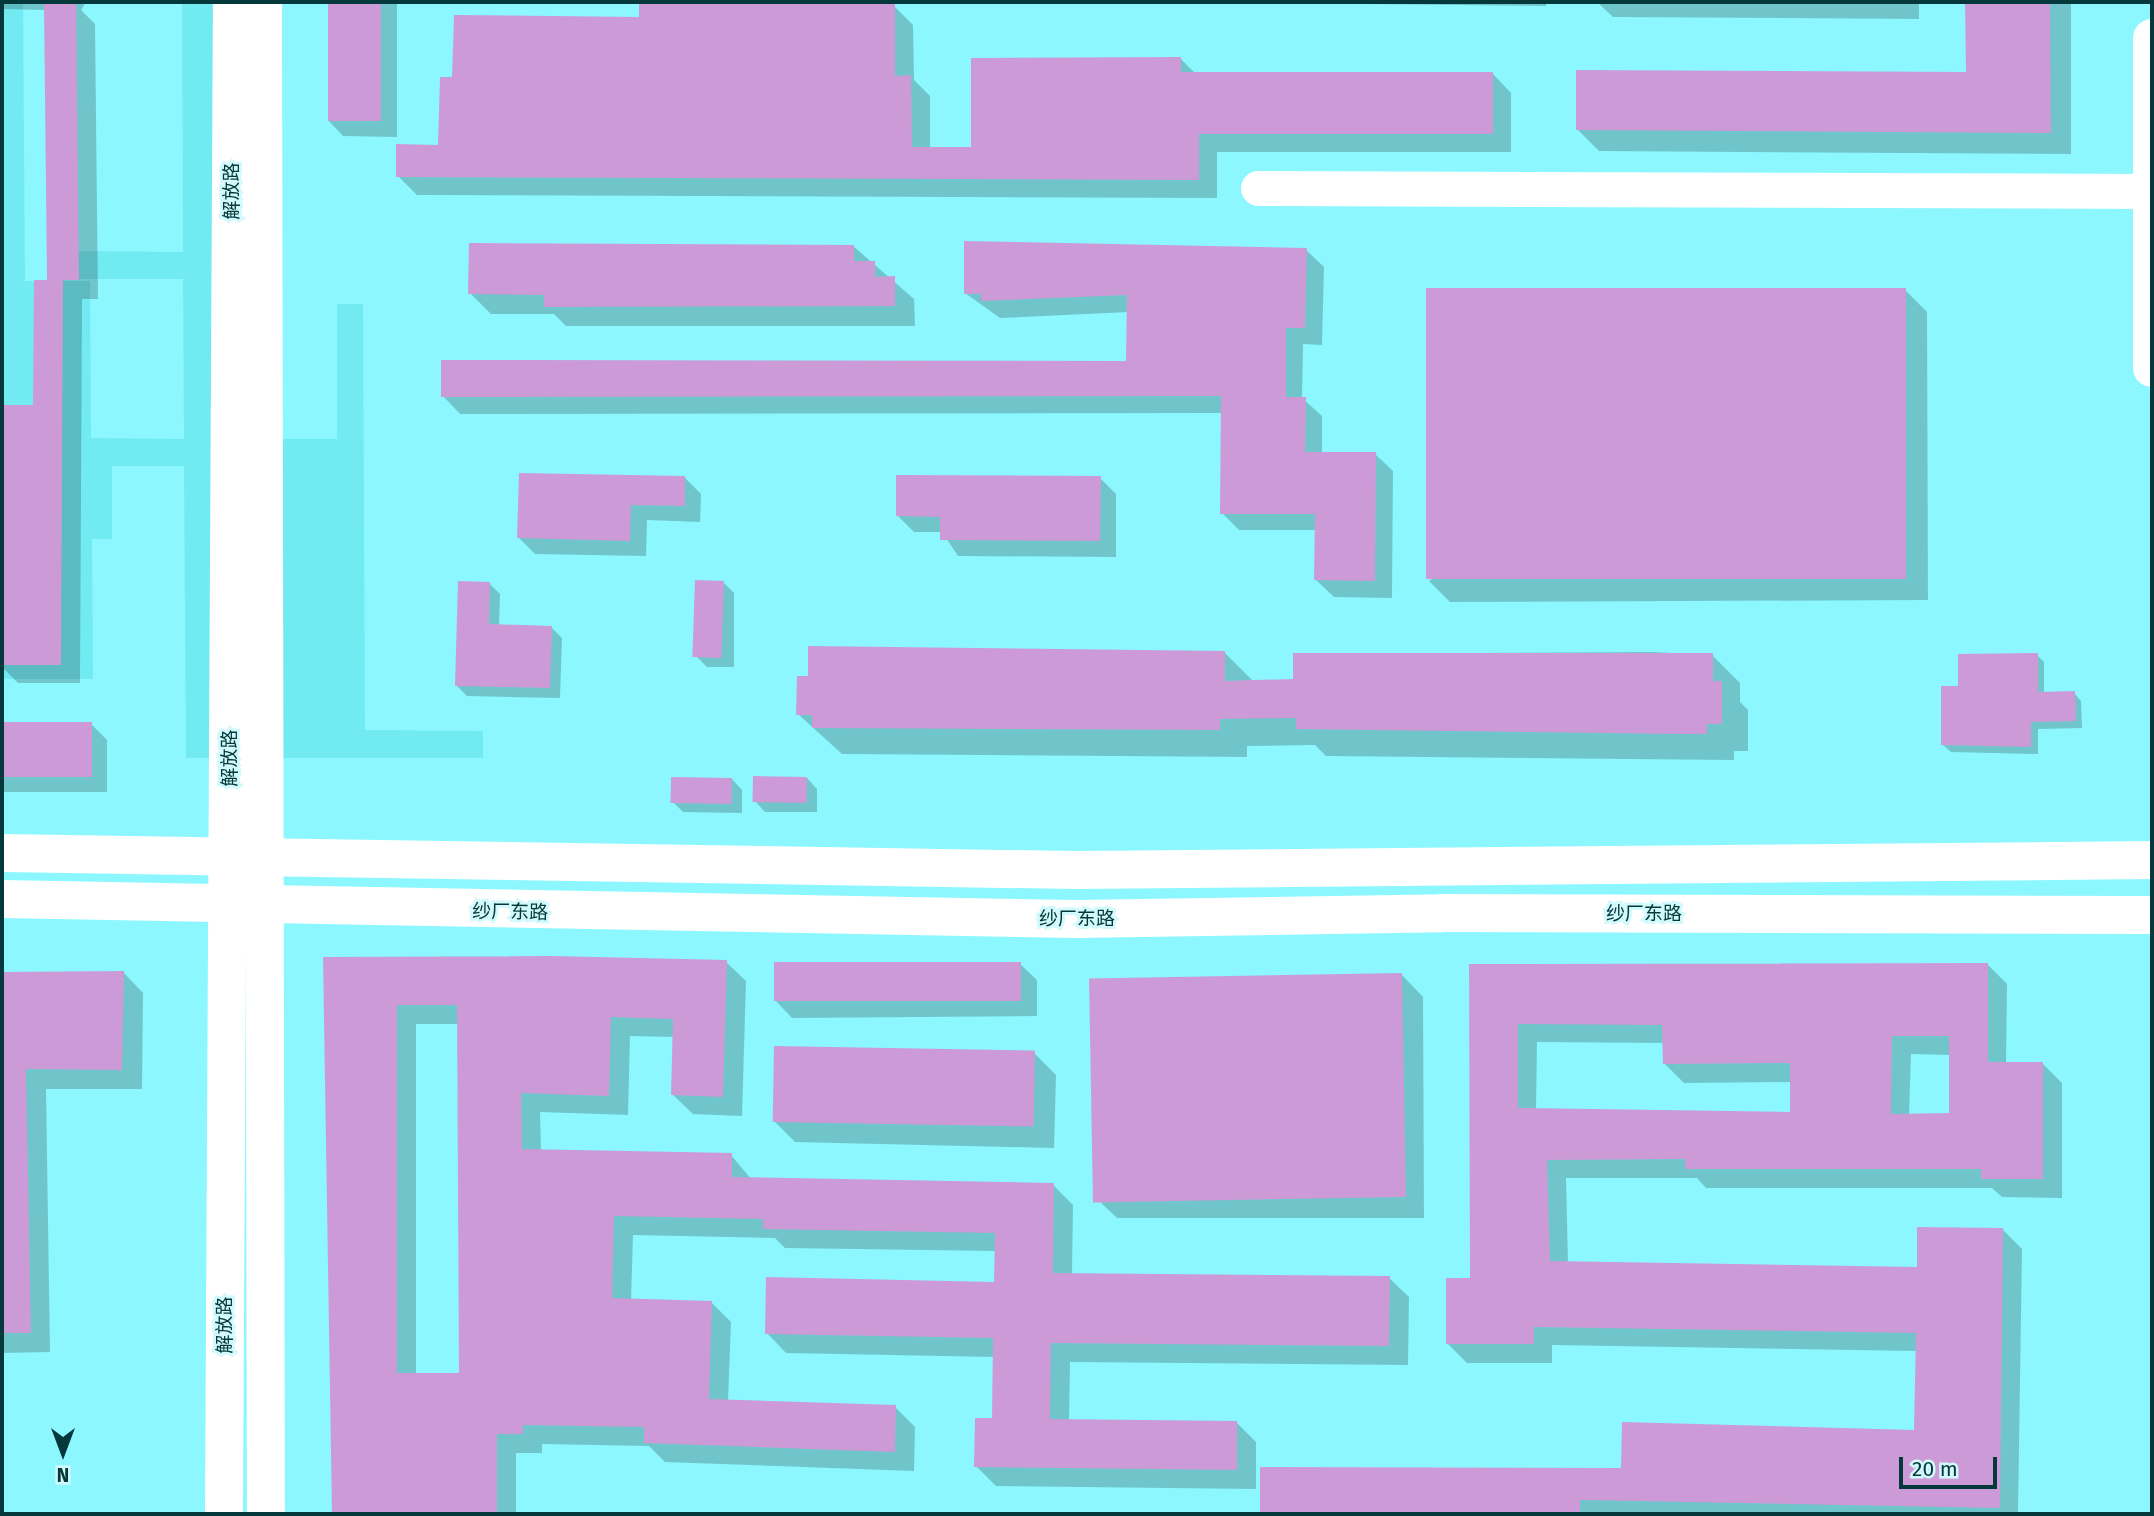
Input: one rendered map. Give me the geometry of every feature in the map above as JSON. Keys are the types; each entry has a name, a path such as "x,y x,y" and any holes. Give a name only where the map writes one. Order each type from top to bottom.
{"main road":[{"name":"解放路","path":"232,2 248,858 267,908 266,1514"},
{"name":"解放路","path":"224,1514 228,905 248,858 264,2"},
{"path":"2152,38 2152,368"},
{"path":"2,853 1396,870 2152,860"},
{"name":"纱厂东路","path":"2,900 267,908 1076,919 1443,913 2152,915"}],"street":[{"path":"1258,188 2150,191"}],"shaded area":[{"path":"2,2 23,2 25,281 90,281 91,438 184,439 183,279 52,279 50,12 76,12 78,251 183,252 182,2 264,2 266,439 337,439 337,304 363,304 365,730 483,731 483,758 186,758 184,466 112,466 112,539 92,539 93,679 2,679"}],"building":[{"path":"76,2 79,280 63,280 61,665 2,665 2,405 33,405 34,280 47,280 44,3"},
{"path":"328,2 381,2 381,121 328,121"},
{"path":"639,2 895,4 895,76 911,75 912,147 971,147 971,58 1181,57 1181,72 1493,72 1493,134 1199,134 1199,180 396,177 396,144 438,145 440,77 452,77 454,15 639,17"},
{"path":"1965,2 2050,2 2051,133 1576,130 1576,70 1966,72"},
{"path":"964,241 1307,248 1305,328 1286,328 1286,397 1306,397 1305,452 1376,452 1375,581 1314,580 1315,514 1220,514 1221,396 441,397 441,360 1126,361 1127,295 981,301 981,294 964,294"},
{"path":"469,243 854,245 854,261 875,261 875,277 895,276 895,306 544,307 544,295 468,294"},
{"path":"1426,288 1906,288 1906,579 1426,579"},
{"path":"519,473 685,476 685,506 631,505 630,541 517,538"},
{"path":"896,475 1101,476 1100,541 940,540 940,517 896,516"},
{"path":"695,580 724,581 721,658 692,657"},
{"path":"458,581 490,582 489,624 552,626 550,688 455,686"},
{"path":"808,646 1225,651 1225,681 1293,679 1293,653 1713,653 1713,681 1722,681 1722,724 1707,724 1707,734 1296,729 1296,718 1220,719 1220,730 812,728 812,715 796,715 797,676 808,676"},
{"path":"2038,653 2038,692 2075,691 2076,721 2031,722 2031,747 1941,745 1941,686 1958,686 1958,654"},
{"path":"2,722 92,722 92,777 2,777"},
{"path":"753,776 807,777 807,803 753,802"},
{"path":"671,777 732,778 732,804 671,803"},
{"path":"550,956 727,960 723,1097 671,1095 673,1019 611,1017 609,1096 521,1093 522,1149 732,1153 732,1177 1054,1183 1053,1273 1390,1276 1389,1346 1051,1343 1050,1419 1237,1421 1237,1470 974,1467 975,1418 992,1418 993,1338 765,1334 766,1277 994,1282 995,1233 763,1229 763,1219 614,1216 612,1298 712,1301 709,1399 896,1405 895,1452 644,1443 644,1427 523,1425 523,1434 497,1434 497,1514 332,1514 323,957","holes":["397,1005 457,1005 459,1373 397,1373"]},
{"path":"774,962 1021,962 1021,1001 774,1001"},
{"path":"1988,963 1988,1062 2043,1062 2043,1179 1981,1179 1981,1169 1685,1169 1685,1159 1547,1160 1550,1261 1917,1267 1917,1227 2003,1228 2000,1508 1580,1500 1580,1514 1260,1514 1260,1467 1621,1468 1622,1422 1914,1430 1916,1333 1534,1327 1534,1344 1446,1344 1446,1278 1470,1278 1469,964","holes":["1518,1024 1662,1025 1663,1064 1790,1063 1790,1112 1518,1108","1892,1036 1949,1036 1949,1113 1891,1114"]},
{"path":"124,971 122,1070 26,1069 31,1333 2,1333 2,972"},
{"path":"1402,973 1406,1197 1093,1202 1089,978"},
{"path":"774,1046 1035,1051 1034,1127 773,1122"}]}
